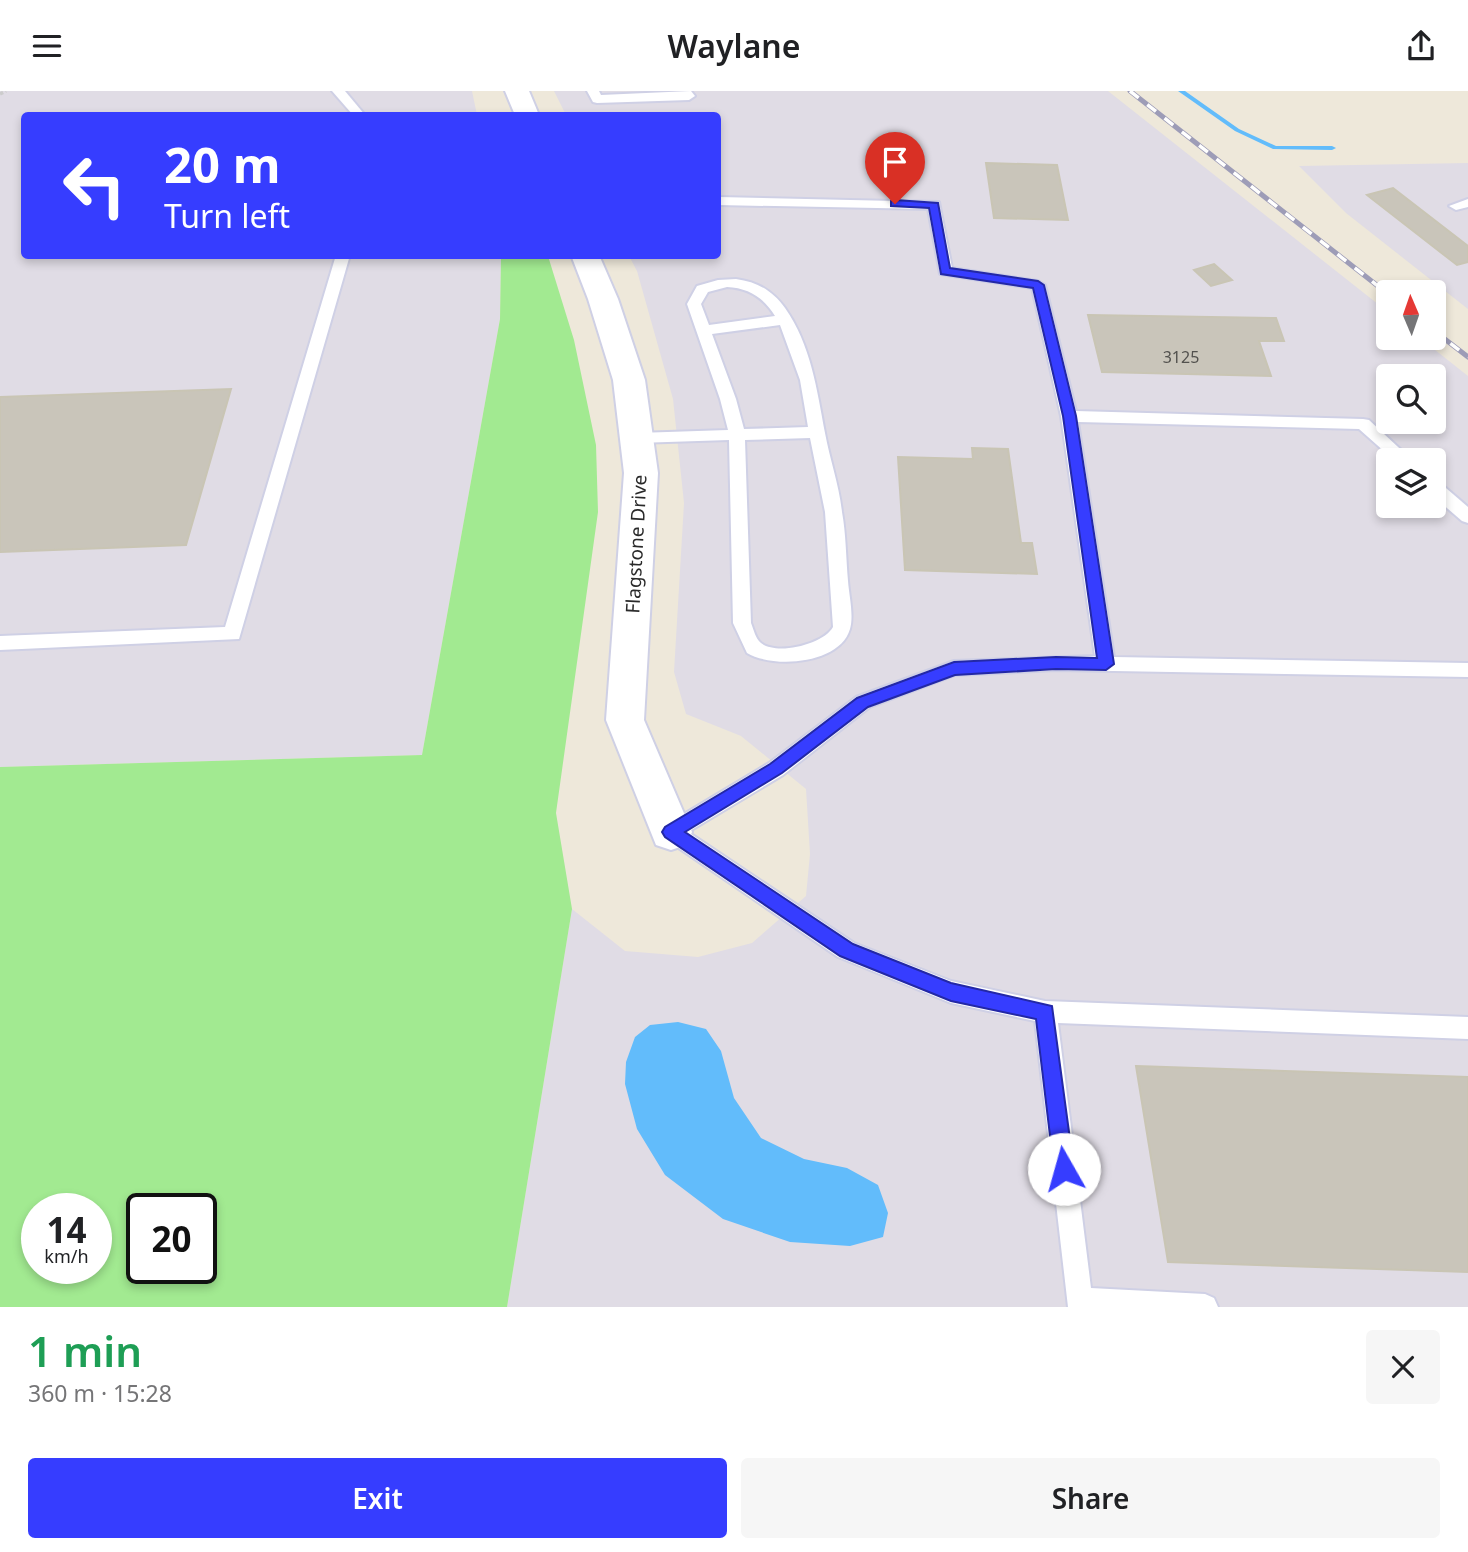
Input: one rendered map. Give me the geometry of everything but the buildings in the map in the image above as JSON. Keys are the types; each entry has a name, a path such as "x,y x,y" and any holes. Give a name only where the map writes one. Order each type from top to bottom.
{"street":[{"path":"517,91 526,112"},
{"name":"Flagstone Drive","path":"587,259 603,299 629,380 641,473 625,720 671,832"}],"lane":[{"path":"338,91 356,112"},
{"path":"593,91 597,99 689,96 684,91"},
{"path":"721,201 934,205 945,271 1038,285 1069,416 1106,664"},
{"path":"0,643 232,634 342,259"},
{"path":"724,283 757,289 768,296 783,320 805,368 815,402 817,432 834,512 842,627 830,643 816,649 778,655 755,649 748,642 742,623 737,435 728,399 704,330 694,304 702,289 724,283"},
{"path":"704,330 783,320"},
{"path":"1069,416 1363,424 1390,448"},
{"path":"637,438 817,432"},
{"path":"1446,498 1468,517"},
{"path":"1468,670 1056,663 954,669 863,702 776,769 671,832 846,950 951,992 1045,1012 1468,1028"},
{"path":"1045,1012 1079,1301 1205,1307"}],"path":[{"path":"0,94 6,91"}],"shaded area":[{"path":"0,91 472,91 476,112 21,112 21,259 501,259 500,319 422,755 0,767"},
{"path":"554,91 1108,91 1376,303 1376,350 1435,350 1468,376 1468,1307 507,1307 572,909 625,951 698,957 752,943 806,896 810,854 806,789 741,736 686,714 674,672 684,503 673,399 637,271 631,259 721,259 721,112 564,112"},
{"path":"1468,163 1468,309 1446,292 1446,280 1431,280 1346,213 1299,166"}],"green space":[{"path":"501,259 549,259 574,340 596,445 598,512 556,813 572,909 507,1307 0,1307 0,767 422,755 500,319"}],"water":[{"path":"678,1022 706,1029 721,1051 734,1098 761,1138 804,1159 847,1168 878,1185 888,1213 883,1237 850,1246 790,1242 723,1219 665,1175 637,1129 625,1084 626,1062 635,1037 650,1025"}],"waterway":[{"path":"1181,91 1237,130 1275,148 1332,148"}],"railway":[{"path":"1130,91 1376,285"},
{"path":"1446,340 1468,357"}],"route":[{"path":"895,204 934,205 945,271 1038,285 1069,416 1106,664 1056,663 954,669 863,702 776,769 671,832 846,950 951,992 1045,1012 1064,1169"}]}
